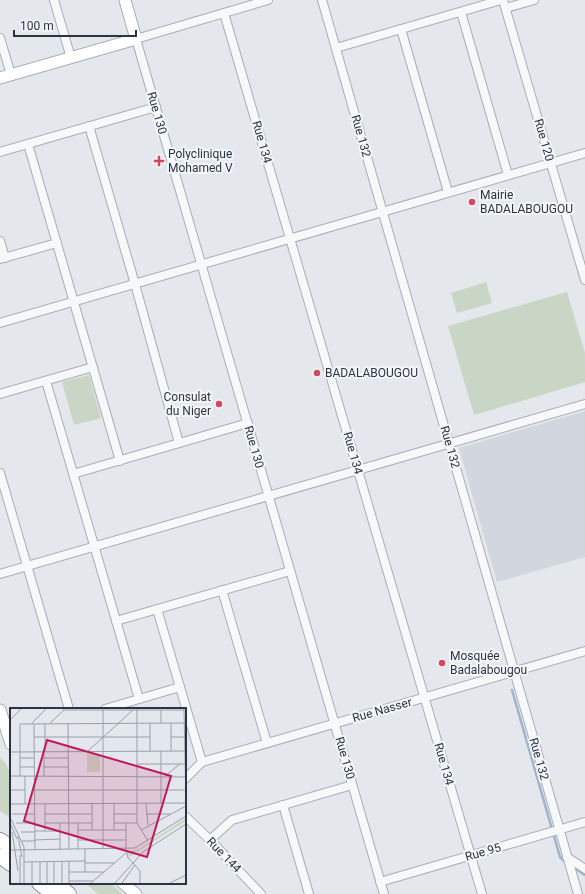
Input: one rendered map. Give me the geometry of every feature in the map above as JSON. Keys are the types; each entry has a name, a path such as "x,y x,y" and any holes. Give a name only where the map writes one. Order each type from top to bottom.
{"highway":[{"path":"0,840 10,846"},
{"path":"0,856 10,863"},
{"path":"40,884 53,894"},
{"path":"57,884 69,894"}],"street":[{"path":"54,0 71,58"},
{"name":"Rue 130","path":"125,0 384,894"},
{"path":"0,38 5,77 268,0"},
{"name":"Rue 132","path":"322,0 578,894"},
{"path":"336,48 502,0"},
{"name":"Rue 120","path":"502,0 506,8 585,280"},
{"path":"506,8 534,0"},
{"path":"461,12 508,175"},
{"name":"Rue 134","path":"224,13 482,894"},
{"path":"401,29 448,192"},
{"path":"0,152 156,107"},
{"path":"89,126 180,443"},
{"path":"28,144 120,461"},
{"path":"0,323 585,153"},
{"path":"0,241 2,258 56,243"},
{"path":"0,394 93,367"},
{"path":"46,381 139,699"},
{"path":"0,574 585,404"},
{"path":"73,474 248,424"},
{"path":"0,473 69,708"},
{"path":"116,621 290,570"},
{"path":"222,590 267,743"},
{"path":"157,610 202,762"},
{"name":"Rue Nasser","path":"186,778 202,762 585,651"},
{"path":"108,708 180,687"},
{"path":"0,710 7,739"},
{"path":"210,840 232,820 352,785"},
{"path":"284,806 309,894"},
{"name":"Rue 144","path":"186,817 261,894"},
{"name":"Rue 95","path":"380,882 585,822"},
{"path":"567,857 585,869"},
{"path":"124,884 136,894"}],"shaded area":[{"path":"585,411 585,557 497,582 459,448"}],"green space":[{"path":"486,282 492,303 457,313 451,293"},
{"path":"567,292 585,353 585,382 474,415 448,326"},
{"path":"89,375 101,418 74,425 62,382"},
{"path":"0,758 5,763 10,774 10,817 0,811"},
{"path":"86,884 111,884 123,894 98,894"}],"waterway":[{"path":"512,690 560,857 567,864"},
{"path":"573,867 585,875"}],"place":[{"name":"Polyclinique Mohamed V","path":"159,161"},
{"name":"Mairie BADALABOUGOU","path":"472,202"},
{"name":"BADALABOUGOU","path":"317,373"},
{"name":"Consulat du Niger","path":"219,404"},
{"name":"Mosquée Badalabougou","path":"442,663"}]}
